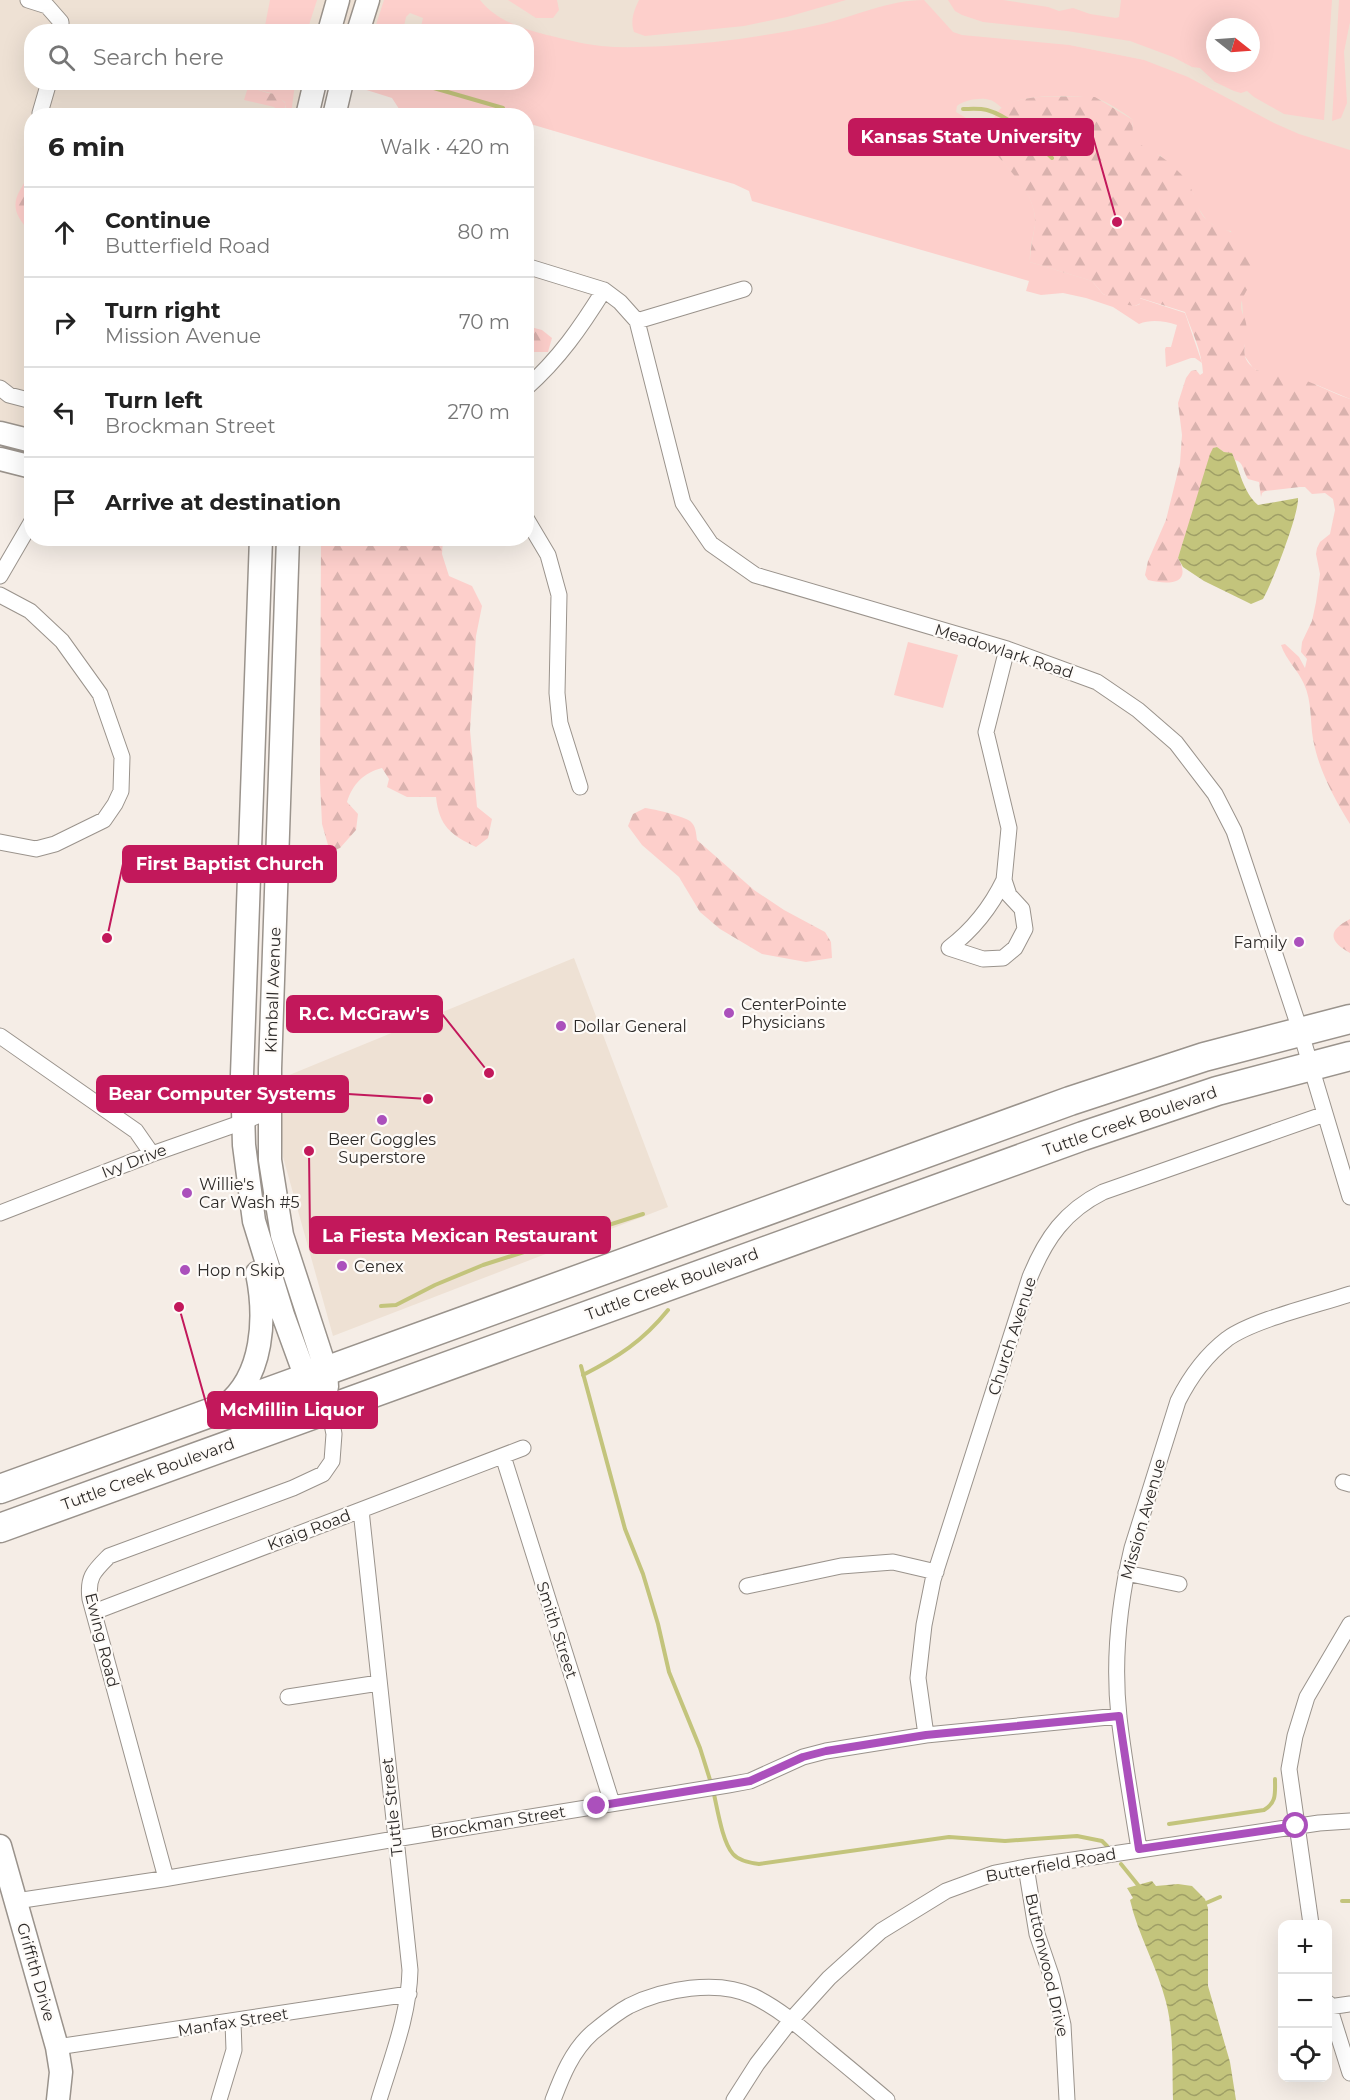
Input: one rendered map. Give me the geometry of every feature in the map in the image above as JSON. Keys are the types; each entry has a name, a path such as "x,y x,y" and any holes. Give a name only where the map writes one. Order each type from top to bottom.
{"highway":[{"path":"0,1489 1070,1101 1204,1057 1300,1030 1350,1019"},
{"name":"Tuttle Creek Boulevard","path":"0,1528 1083,1136 1217,1091 1350,1056"}],"main road":[{"path":"360,24 368,0"},
{"path":"333,24 337,3"},
{"path":"309,108 313,90"},
{"path":"322,108 326,90"},
{"path":"336,108 340,90"},
{"path":"0,433 24,439"},
{"path":"0,459 24,465"},
{"name":"Kimball Avenue","path":"261,546 242,1063 243,1122 254,1221 283,1316 316,1374"},
{"name":"Kimball Avenue","path":"288,546 269,1111 272,1182 282,1235 316,1374 329,1409"},
{"path":"221,1409 234,1399 250,1379 256,1357 262,1307 252,1250 254,1221"},
{"name":"Griffith Drive","path":"0,1846 57,2047 61,2072 58,2100"}],"street":[{"path":"28,0 47,6 61,21 61,24"},
{"path":"41,108 47,90"},
{"name":"Meadowlark Road","path":"534,268 604,290 620,302 637,321 683,503 711,544 755,575 1007,649 1097,682 1138,710 1176,743 1215,794 1234,831 1300,1030 1350,1197"},
{"path":"637,321 744,289"},
{"path":"534,380 559,357 578,332 604,290"},
{"path":"0,388 9,395 24,399"},
{"path":"534,531 548,555 559,595 557,693 560,723 580,787"},
{"path":"0,576 24,535"},
{"path":"0,595 30,611 62,641 100,694 122,757 121,791 104,820 55,844 36,849 0,842"},
{"path":"1004,880 1009,895 1022,909 1024,921 1025,929 1014,950 1003,958 983,959 949,948 981,918 993,902 1004,880 1009,828 986,732 1007,649"},
{"path":"0,1036 136,1131 152,1154"},
{"name":"Ivy Drive","path":"0,1213 269,1111"},
{"name":"Church Avenue","path":"926,1735 918,1678 924,1625 936,1572 1030,1277 1040,1253 1066,1217 1083,1202 1103,1192 1325,1114"},
{"name":"Mission Avenue","path":"1139,1849 1119,1716 1117,1665 1121,1610 1126,1573 1178,1401 1189,1380 1205,1359 1229,1338 1257,1324 1350,1294"},
{"name":"Ewing Road","path":"166,1878 88,1588 92,1574 109,1556 292,1488 323,1474 332,1461 334,1434 329,1409"},
{"name":"Kraig Road","path":"94,1612 524,1448"},
{"name":"Smith Street","path":"502,1456 612,1803"},
{"name":"Tuttle Street","path":"361,1510 410,1970 409,1994 379,2100"},
{"path":"747,1586 851,1565 893,1562 936,1572"},
{"path":"1126,1573 1179,1584"},
{"path":"1310,1920 1289,1769 1307,1697 1350,1624"},
{"path":"288,1697 380,1683"},
{"name":"Brockman Street","path":"16,1901 701,1790 750,1781 814,1754 926,1735 1119,1716"},
{"name":"Butterfield Road","path":"734,2100 757,2064 791,2020 829,1978 881,1931 946,1891 995,1873 1026,1867 1296,1826 1350,1821"},
{"name":"Buttonwood Drive","path":"1026,1867 1037,1934 1052,1978 1063,2025 1067,2100"},
{"path":"552,2100 573,2056 590,2035 629,2006 686,1989 709,1986 734,1989 752,1995 791,2020 887,2100"},
{"name":"Manfax Street","path":"57,2047 409,1994"},
{"path":"1332,2005 1350,2004"},
{"path":"1332,2017 1350,2073"},
{"path":"219,2100 234,2050 233,2022"}],"shaded area":[{"path":"0,0 1350,0 1350,358 534,118 534,108 526,108 526,90 534,90 534,24 24,24 24,90 303,90 300,108 24,108 24,429 0,424"},
{"path":"574,958 668,1207 333,1336 283,1157 280,1098 282,1078"}],"green space":[{"path":"270,0 317,0 309,24 265,24"},
{"path":"384,0 480,0 494,13 513,24 422,24 423,18 410,13 404,24 376,24"},
{"path":"508,0 557,0 559,10 553,18 536,18"},
{"path":"639,0 846,0 787,17 744,26 645,36 634,32 632,24"},
{"path":"924,0 953,32 962,35 1069,45 1144,60 1188,77 1299,134 1350,150 1350,399 1317,385 1268,372 1262,373 1253,368 1244,355 1242,301 1231,231 1222,230 1207,221 1197,206 1193,193 1161,156 1148,151 1132,135 1133,120 1101,100 1048,96 1021,100 1002,108 995,102 977,99 960,104 956,112 971,121 993,120 993,129 1001,147 998,156 1024,188 1035,215 1030,262 1092,281 1103,294 1135,306 1140,304 1139,298 1185,313 1202,363 1191,358 1166,367 1165,349 1171,347 1177,325 1158,321 1139,324 1113,307 1086,298 1063,293 1041,295 1026,291 1029,281 752,201 749,191 734,184 534,125 534,108 398,108 392,98 367,90 534,90 534,32 601,46 684,45 761,36 831,22 897,3"},
{"path":"948,0 1003,0 1048,7 1059,11 1073,8 1090,14 1116,18 1119,17 1121,0 1332,0 1324,120 1284,114 1247,91 1241,93 1215,82 1200,68 1192,67 1173,57 1130,41 1067,31 983,22 955,11"},
{"path":"1339,0 1350,0 1350,22 1344,52 1347,103 1341,118 1332,121"},
{"path":"247,90 258,90 276,94 286,104 285,108 276,108 244,100"},
{"path":"259,90 294,90 292,108 286,108 285,102 271,93"},
{"path":"1095,97 1133,120 1136,139 1181,174 1191,188 1205,218 1212,224 1236,235 1246,248 1251,260 1252,278 1241,306 1247,330 1244,353 1249,364 1258,371 1277,372 1296,377 1350,399 1350,824 1319,762 1313,739 1307,691 1281,645 1285,644 1299,657 1305,668 1307,659 1301,652 1302,642 1312,621 1320,574 1316,554 1320,542 1330,534 1335,510 1333,499 1325,493 1312,494 1305,487 1265,491 1261,497 1259,482 1248,479 1242,465 1235,460 1232,454 1217,447 1214,448 1178,558 1182,567 1180,578 1170,582 1148,580 1145,575 1148,561 1166,520 1180,463 1182,435 1178,403 1186,378 1191,371 1196,370 1200,375 1203,373 1194,334 1185,312 1140,298 1141,303 1135,306 1128,305 1103,294 1092,281 1030,262 1035,215 1023,188 998,156 1001,147 993,138 996,114 1004,106 1028,98"},
{"path":"24,184 24,225 16,209 17,196"},
{"path":"534,328 542,330 552,338 548,352 534,352"},
{"path":"321,546 443,546 442,554 449,576 472,586 482,606 476,636 470,730 477,807 492,819 488,838 476,847 453,834 443,822 436,797 407,797 387,787 389,779 382,768 365,776 352,789 347,802 358,814 356,830 340,848 330,852 322,824 320,781"},
{"path":"908,642 958,655 943,708 894,695"},
{"path":"645,808 690,821 695,827 697,840 754,890 784,910 825,932 831,942 832,958 806,962 762,954 720,929 700,912 679,877 642,845 628,826 633,814"},
{"path":"1350,919 1350,953 1338,944 1334,932"}],"water":[{"path":"1217,447 1224,452 1232,453 1245,488 1258,505 1298,498 1290,533 1272,579 1263,599 1251,604 1204,581 1183,567 1178,558 1210,454 1213,448"},
{"path":"1152,1881 1156,1886 1178,1884 1192,1886 1205,1899 1208,1908 1208,1986 1230,2062 1236,2100 1173,2100 1169,2014 1158,1976 1133,1913 1130,1900 1133,1898 1127,1888"}],"waterway":[{"path":"441,90 503,108"},
{"path":"963,109 987,110 996,113 1022,130 1052,158"},
{"path":"381,1306 396,1305 435,1285 483,1265 643,1214"},
{"path":"583,1375 608,1362 629,1347 649,1331 668,1310"},
{"path":"581,1366 625,1529 643,1574 669,1672 700,1748 711,1783"},
{"path":"1169,1824 1264,1810 1273,1800 1275,1779"},
{"path":"713,1790 729,1848 738,1858 756,1864 949,1837 1005,1841 1077,1836 1102,1841 1107,1846"},
{"path":"1121,1864 1138,1885"},
{"path":"1206,1903 1220,1897"},
{"path":"1342,1901 1350,1901"}],"place":[{"name":"Kansas State University","path":"1117,222"},
{"name":"First Baptist Church","path":"107,938"},
{"name":"Family","path":"1299,942"},
{"name":"CenterPointe Physicians","path":"729,1013"},
{"name":"Dollar General","path":"561,1026"},
{"name":"R.C. McGraw's","path":"489,1073"},
{"name":"Bear Computer Systems","path":"428,1099"},
{"name":"Beer Goggles Superstore","path":"382,1120"},
{"name":"La Fiesta Mexican Restaurant","path":"309,1151"},
{"name":"Willie's Car Wash #5","path":"187,1193"},
{"name":"Cenex","path":"342,1266"},
{"name":"Hop n Skip","path":"185,1270"},
{"name":"McMillin Liquor","path":"179,1307"}],"route":[{"path":"597,1806 750,1781 803,1757 826,1751 926,1735 1119,1716 1139,1849 1296,1826"}]}
